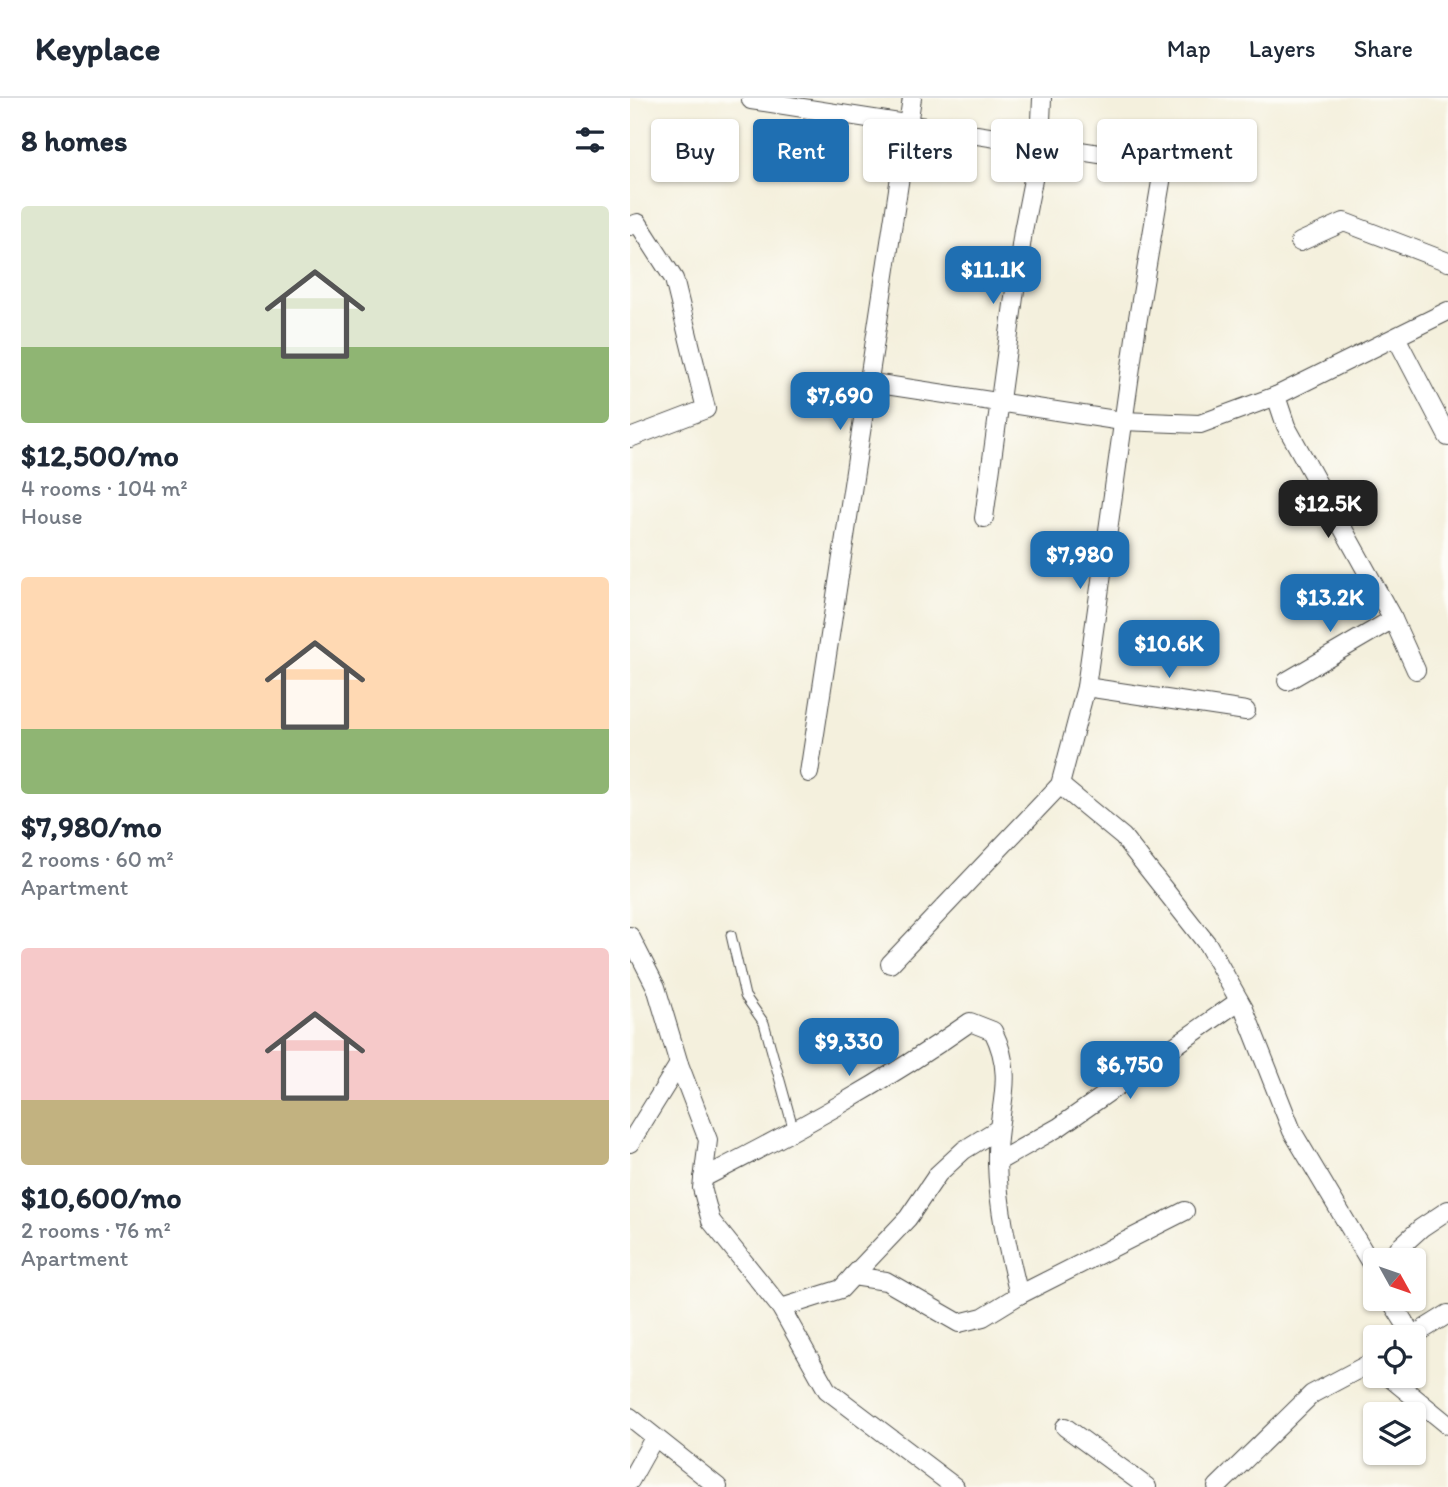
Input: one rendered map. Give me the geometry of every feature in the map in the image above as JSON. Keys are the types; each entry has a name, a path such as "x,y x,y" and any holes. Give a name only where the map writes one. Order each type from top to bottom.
{"street":[{"path":"910,119 912,98"},
{"path":"1041,119 1042,98"},
{"path":"751,100 871,119"},
{"path":"891,964 1060,785 1086,687 1122,421 1163,170 1083,151"},
{"path":"809,773 866,382 899,182"},
{"path":"984,518 998,403 1033,182"},
{"path":"1300,242 1344,222 1448,262"},
{"path":"630,226 638,223 674,279 705,409 630,438"},
{"path":"866,382 1122,421 1200,424 1276,396 1448,312"},
{"path":"1397,339 1448,437"},
{"path":"1276,396 1286,426 1394,620 1416,670"},
{"path":"1287,681 1394,620"},
{"path":"1086,687 1246,711"},
{"path":"1060,785 1123,837 1208,944 1239,1001 1292,1131 1363,1251"},
{"path":"630,936 656,986 679,1064 708,1140 702,1188 711,1221 781,1308 827,1390 944,1484"},
{"path":"997,1162 1059,1127 1239,1001"},
{"path":"703,1178 794,1132 899,1072 970,1022 993,1031 1003,1052 1007,1078 998,1129 997,1162 1005,1239 1019,1294"},
{"path":"630,1143 679,1064"},
{"path":"781,1308 841,1289 908,1218 937,1174 964,1150 998,1129"},
{"path":"853,1276 887,1281 959,1323 983,1317 1019,1294 1185,1210"},
{"path":"1399,1248 1421,1228 1448,1210"},
{"path":"1426,1327 1448,1314"},
{"path":"1217,1487 1312,1394 1363,1368"},
{"path":"1403,1388 1448,1425"},
{"path":"630,1417 718,1487"},
{"path":"1065,1427 1146,1487"},
{"path":"630,1481 654,1438"}],"lane":[{"path":"731,935 745,996 764,1023 794,1132"}]}
